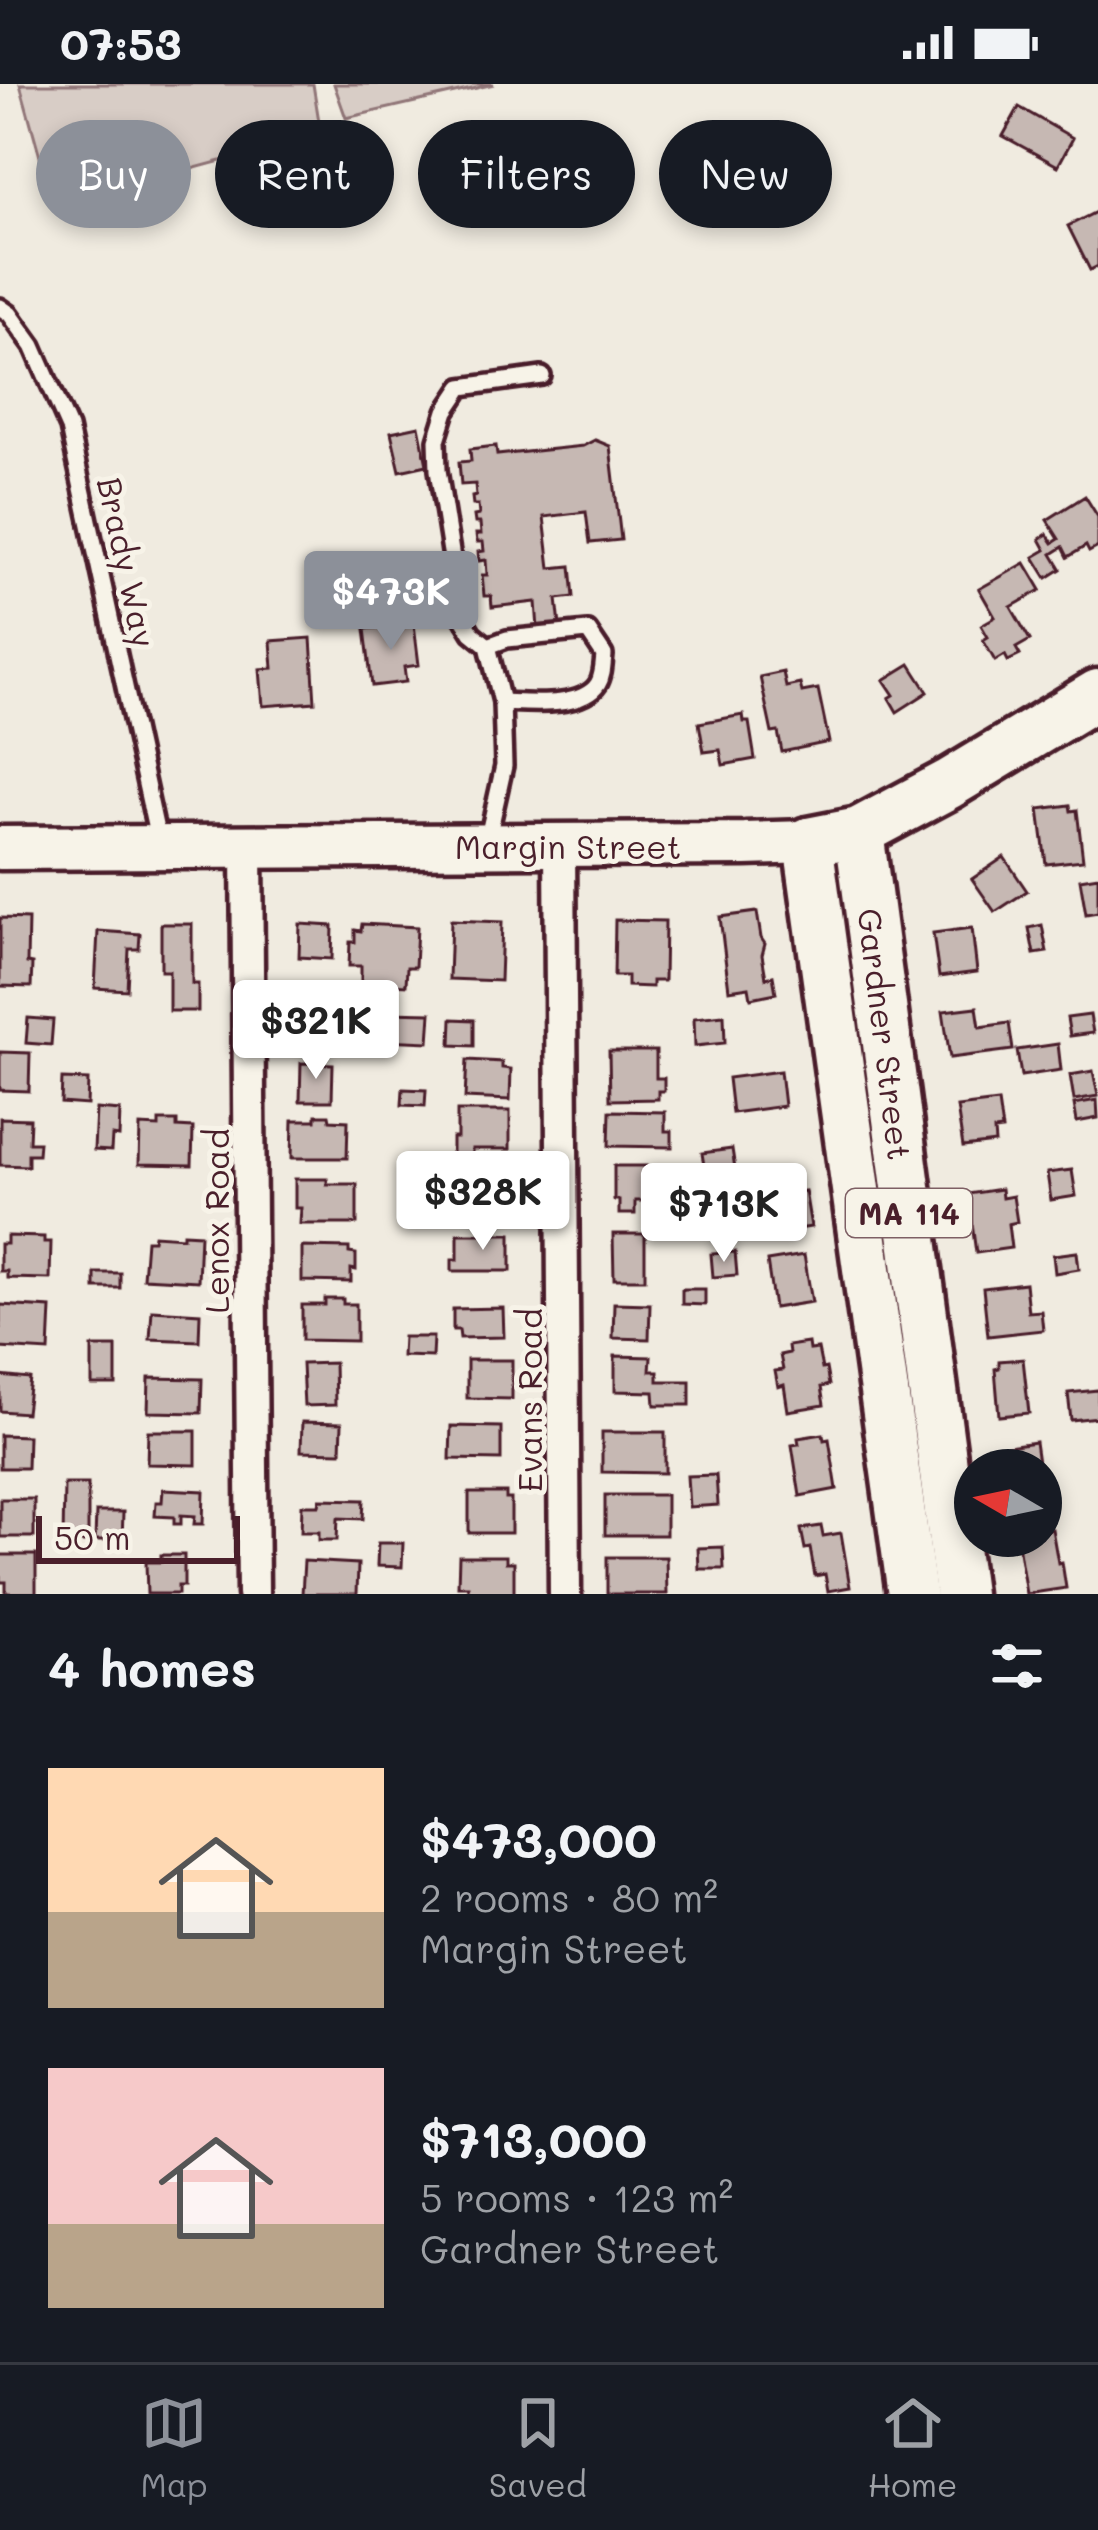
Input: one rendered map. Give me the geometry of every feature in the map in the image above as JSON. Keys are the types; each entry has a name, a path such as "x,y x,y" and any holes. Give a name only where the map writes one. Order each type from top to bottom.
{"highway":[{"name":"Margin Street","path":"808,842 859,832 1098,694"},
{"name":"Gardner Street","path":"859,832 960,1594"},
{"name":"Gardner Street","path":"808,842 912,1594"},
{"path":"877,1351 927,1342"}],"main road":[{"name":"Margin Street","path":"0,848 808,842"}],"street":[{"name":"Evans Road","path":"560,845 566,1594"},
{"name":"Lenox Road","path":"248,847 253,1594"}],"lane":[{"name":"Brady Way","path":"0,307 33,346 69,428 160,846"},
{"path":"487,845 504,766 502,702 488,646 461,615 437,440 446,411 462,387 542,376"},
{"path":"488,646 507,638 587,631 604,655 602,680 588,696 551,703 502,702"}],"shaded area":[{"path":"20,84 313,84 319,120 215,120 215,163 191,169 191,120 36,120 36,142"},
{"path":"334,84 494,84 346,118"}],"building":[{"path":"1019,107 1073,138 1058,166 1003,136"},
{"path":"1098,211 1098,266 1090,270 1068,226"},
{"path":"419,426 427,465 400,471 391,432"},
{"path":"595,440 610,446 621,540 590,543 586,512 544,517 550,568 571,566 574,597 557,599 560,626 538,629 536,602 492,607 491,596 484,596 486,560 479,561 478,552 484,551 483,542 477,542 476,534 481,534 474,516 479,515 478,505 473,505 475,484 461,485 459,462 471,461 470,449 496,446 497,455 583,446"},
{"path":"1085,496 1098,517 1098,547 1089,552 1086,546 1068,557 1063,547 1052,554 1061,569 1047,578 1034,557 1046,550 1040,539 1047,534 1053,543 1059,539 1047,520"},
{"path":"1025,563 1041,590 1011,607 1030,640 1016,648 1020,655 995,661 981,625 995,617 979,589"},
{"path":"358,569 362,600 334,603 330,573"},
{"path":"414,624 419,665 404,667 406,682 372,686 365,629"},
{"path":"311,638 315,702 263,706 260,669 273,668 271,641"},
{"path":"910,664 928,692 897,712 889,698 894,695 884,680"},
{"path":"783,672 786,687 800,684 802,692 818,689 829,742 782,752 778,732 772,733 760,677"},
{"path":"743,715 744,722 749,722 755,759 723,765 720,750 704,752 699,723"},
{"path":"1070,805 1071,811 1077,810 1083,860 1046,864 1039,809"},
{"path":"1004,857 1027,891 995,912 972,879"},
{"path":"1098,876 1098,912 1086,914 1080,879"},
{"path":"757,912 765,944 766,978 773,976 776,993 751,998 749,987 729,990 720,917"},
{"path":"0,918 28,919 31,987 0,986"},
{"path":"451,920 502,922 500,981 449,979"},
{"path":"615,920 665,921 664,981 652,981 652,987 627,986 627,976 614,976"},
{"path":"161,924 192,924 192,984 198,984 198,1011 169,1011 169,971 161,971"},
{"path":"300,924 333,926 332,959 299,957"},
{"path":"362,924 417,927 415,967 407,967 406,985 361,982 361,966 349,966 350,942 355,942 355,930 361,931"},
{"path":"1042,925 1047,952 1034,954 1029,928"},
{"path":"972,928 977,972 939,977 933,933"},
{"path":"98,931 140,934 139,949 129,949 127,990 95,988"},
{"path":"977,1007 980,1027 1009,1023 1013,1050 950,1058 943,1011"},
{"path":"386,1012 431,1013 429,1042 384,1040"},
{"path":"724,1015 725,1043 695,1046 694,1018"},
{"path":"1090,1015 1093,1033 1070,1036 1067,1018"},
{"path":"28,1018 53,1020 51,1045 26,1043"},
{"path":"452,1019 474,1020 474,1046 451,1045"},
{"path":"1058,1044 1061,1070 1021,1076 1017,1050"},
{"path":"609,1051 656,1051 656,1078 664,1078 658,1099 610,1100"},
{"path":"0,1052 30,1053 29,1091 0,1090"},
{"path":"467,1060 502,1062 502,1068 511,1069 510,1100 465,1098"},
{"path":"301,1063 333,1064 332,1101 300,1101"},
{"path":"780,1071 784,1106 732,1113 728,1078"},
{"path":"1093,1071 1098,1096 1074,1100 1070,1075"},
{"path":"62,1079 88,1080 87,1105 61,1103"},
{"path":"403,1089 426,1090 425,1106 402,1105"},
{"path":"1097,1100 1098,1118 1077,1122 1074,1104"},
{"path":"998,1102 1002,1130 994,1131 995,1143 963,1147 957,1107"},
{"path":"96,1109 120,1111 119,1137 112,1136 111,1151 94,1150"},
{"path":"457,1111 510,1111 510,1149 472,1149 472,1155 452,1155"},
{"path":"610,1111 665,1112 665,1131 672,1131 672,1147 609,1146"},
{"path":"316,1115 348,1121 347,1158 292,1158 293,1120 316,1120"},
{"path":"0,1118 30,1119 29,1142 39,1142 38,1154 28,1154 28,1166 0,1165"},
{"path":"159,1121 177,1121 177,1127 193,1128 192,1165 139,1164 140,1126 159,1127"},
{"path":"732,1149 736,1175 706,1179 702,1153"},
{"path":"614,1166 646,1166 646,1201 635,1201 635,1214 619,1214"},
{"path":"1072,1170 1076,1196 1051,1200 1047,1173"},
{"path":"461,1171 513,1172 512,1211 453,1209 454,1198 461,1199"},
{"path":"295,1179 357,1184 357,1224 300,1224"},
{"path":"796,1186 797,1192 805,1191 811,1227 745,1237 739,1194"},
{"path":"1001,1189 1002,1198 1013,1196 1017,1222 1008,1224 1011,1248 976,1253 968,1194"},
{"path":"183,1233 200,1234 198,1281 143,1278 146,1240 153,1240 154,1235 183,1237"},
{"path":"458,1234 511,1234 511,1271 452,1271 452,1259 458,1259"},
{"path":"613,1234 645,1234 645,1279 614,1279"},
{"path":"7,1236 44,1237 44,1242 51,1242 50,1279 7,1278 7,1271 0,1271 0,1244 7,1244"},
{"path":"302,1247 349,1248 349,1253 356,1254 351,1282 302,1281"},
{"path":"735,1252 737,1275 713,1277 711,1254"},
{"path":"1077,1252 1079,1269 1055,1273 1053,1255"},
{"path":"804,1255 812,1302 774,1308 767,1261"},
{"path":"95,1273 120,1273 120,1288 95,1288"},
{"path":"1025,1283 1028,1312 1041,1311 1043,1330 988,1336 983,1288"},
{"path":"682,1289 705,1289 705,1305 682,1304"},
{"path":"325,1299 356,1304 356,1341 302,1340 302,1305 325,1305"},
{"path":"614,1303 650,1304 649,1339 613,1338"},
{"path":"0,1305 51,1308 49,1351 0,1348"},
{"path":"503,1308 504,1337 460,1338 459,1330 453,1330 453,1309"},
{"path":"152,1310 200,1313 199,1341 150,1339"},
{"path":"403,1337 433,1337 432,1357 402,1356"},
{"path":"808,1343 809,1350 818,1349 822,1369 826,1368 829,1385 821,1387 824,1405 788,1411 784,1385 778,1387 775,1371 783,1370 780,1355 789,1353 788,1346"},
{"path":"92,1347 116,1347 116,1385 92,1385"},
{"path":"615,1356 651,1357 650,1371 658,1371 658,1381 690,1381 690,1405 655,1405 654,1392 615,1391"},
{"path":"1023,1359 1029,1413 999,1416 995,1369 999,1361"},
{"path":"467,1360 512,1360 512,1399 467,1398"},
{"path":"334,1363 335,1405 304,1406 302,1364"},
{"path":"0,1376 30,1379 26,1413 0,1411"},
{"path":"149,1378 202,1379 201,1413 148,1412"},
{"path":"1098,1390 1098,1417 1071,1420 1068,1393"},
{"path":"302,1422 342,1423 341,1452 301,1451"},
{"path":"451,1426 501,1427 501,1460 450,1459"},
{"path":"148,1431 196,1431 196,1465 147,1464"},
{"path":"602,1432 665,1432 665,1473 602,1472"},
{"path":"823,1434 824,1440 829,1439 837,1489 800,1496 792,1445 799,1444 798,1438"},
{"path":"0,1435 28,1436 27,1468 0,1468"},
{"path":"1035,1442 1036,1449 1002,1449"},
{"path":"716,1475 718,1505 689,1507 687,1476"},
{"path":"64,1484 88,1484 88,1542 63,1542"},
{"path":"163,1489 204,1491 203,1524 194,1524 195,1516 181,1515 181,1524 174,1524 174,1517 155,1516"},
{"path":"469,1493 506,1493 506,1499 511,1499 511,1533 469,1533"},
{"path":"605,1495 666,1495 666,1535 605,1535"},
{"path":"0,1499 34,1499 34,1537 0,1537"},
{"path":"320,1499 364,1500 363,1519 338,1518 337,1540 319,1540 319,1532 301,1532 302,1505 319,1505"},
{"path":"96,1512 123,1512 122,1540 95,1540"},
{"path":"821,1526 823,1536 841,1533 850,1587 828,1591 825,1574 815,1576 801,1529"},
{"path":"378,1543 403,1543 402,1567 377,1566"},
{"path":"723,1547 724,1569 699,1569 698,1548"},
{"path":"0,1555 36,1555 36,1593 6,1593 6,1582 0,1582"},
{"path":"161,1555 184,1555 184,1586 178,1586 178,1594 147,1594 146,1562 161,1562"},
{"path":"459,1556 506,1556 506,1562 514,1562 514,1594 468,1594 468,1586 458,1586"},
{"path":"607,1557 666,1557 667,1594 607,1594"},
{"path":"1020,1557 1057,1557 1066,1588 1026,1594"},
{"path":"304,1561 358,1564 357,1594 302,1594"}]}
